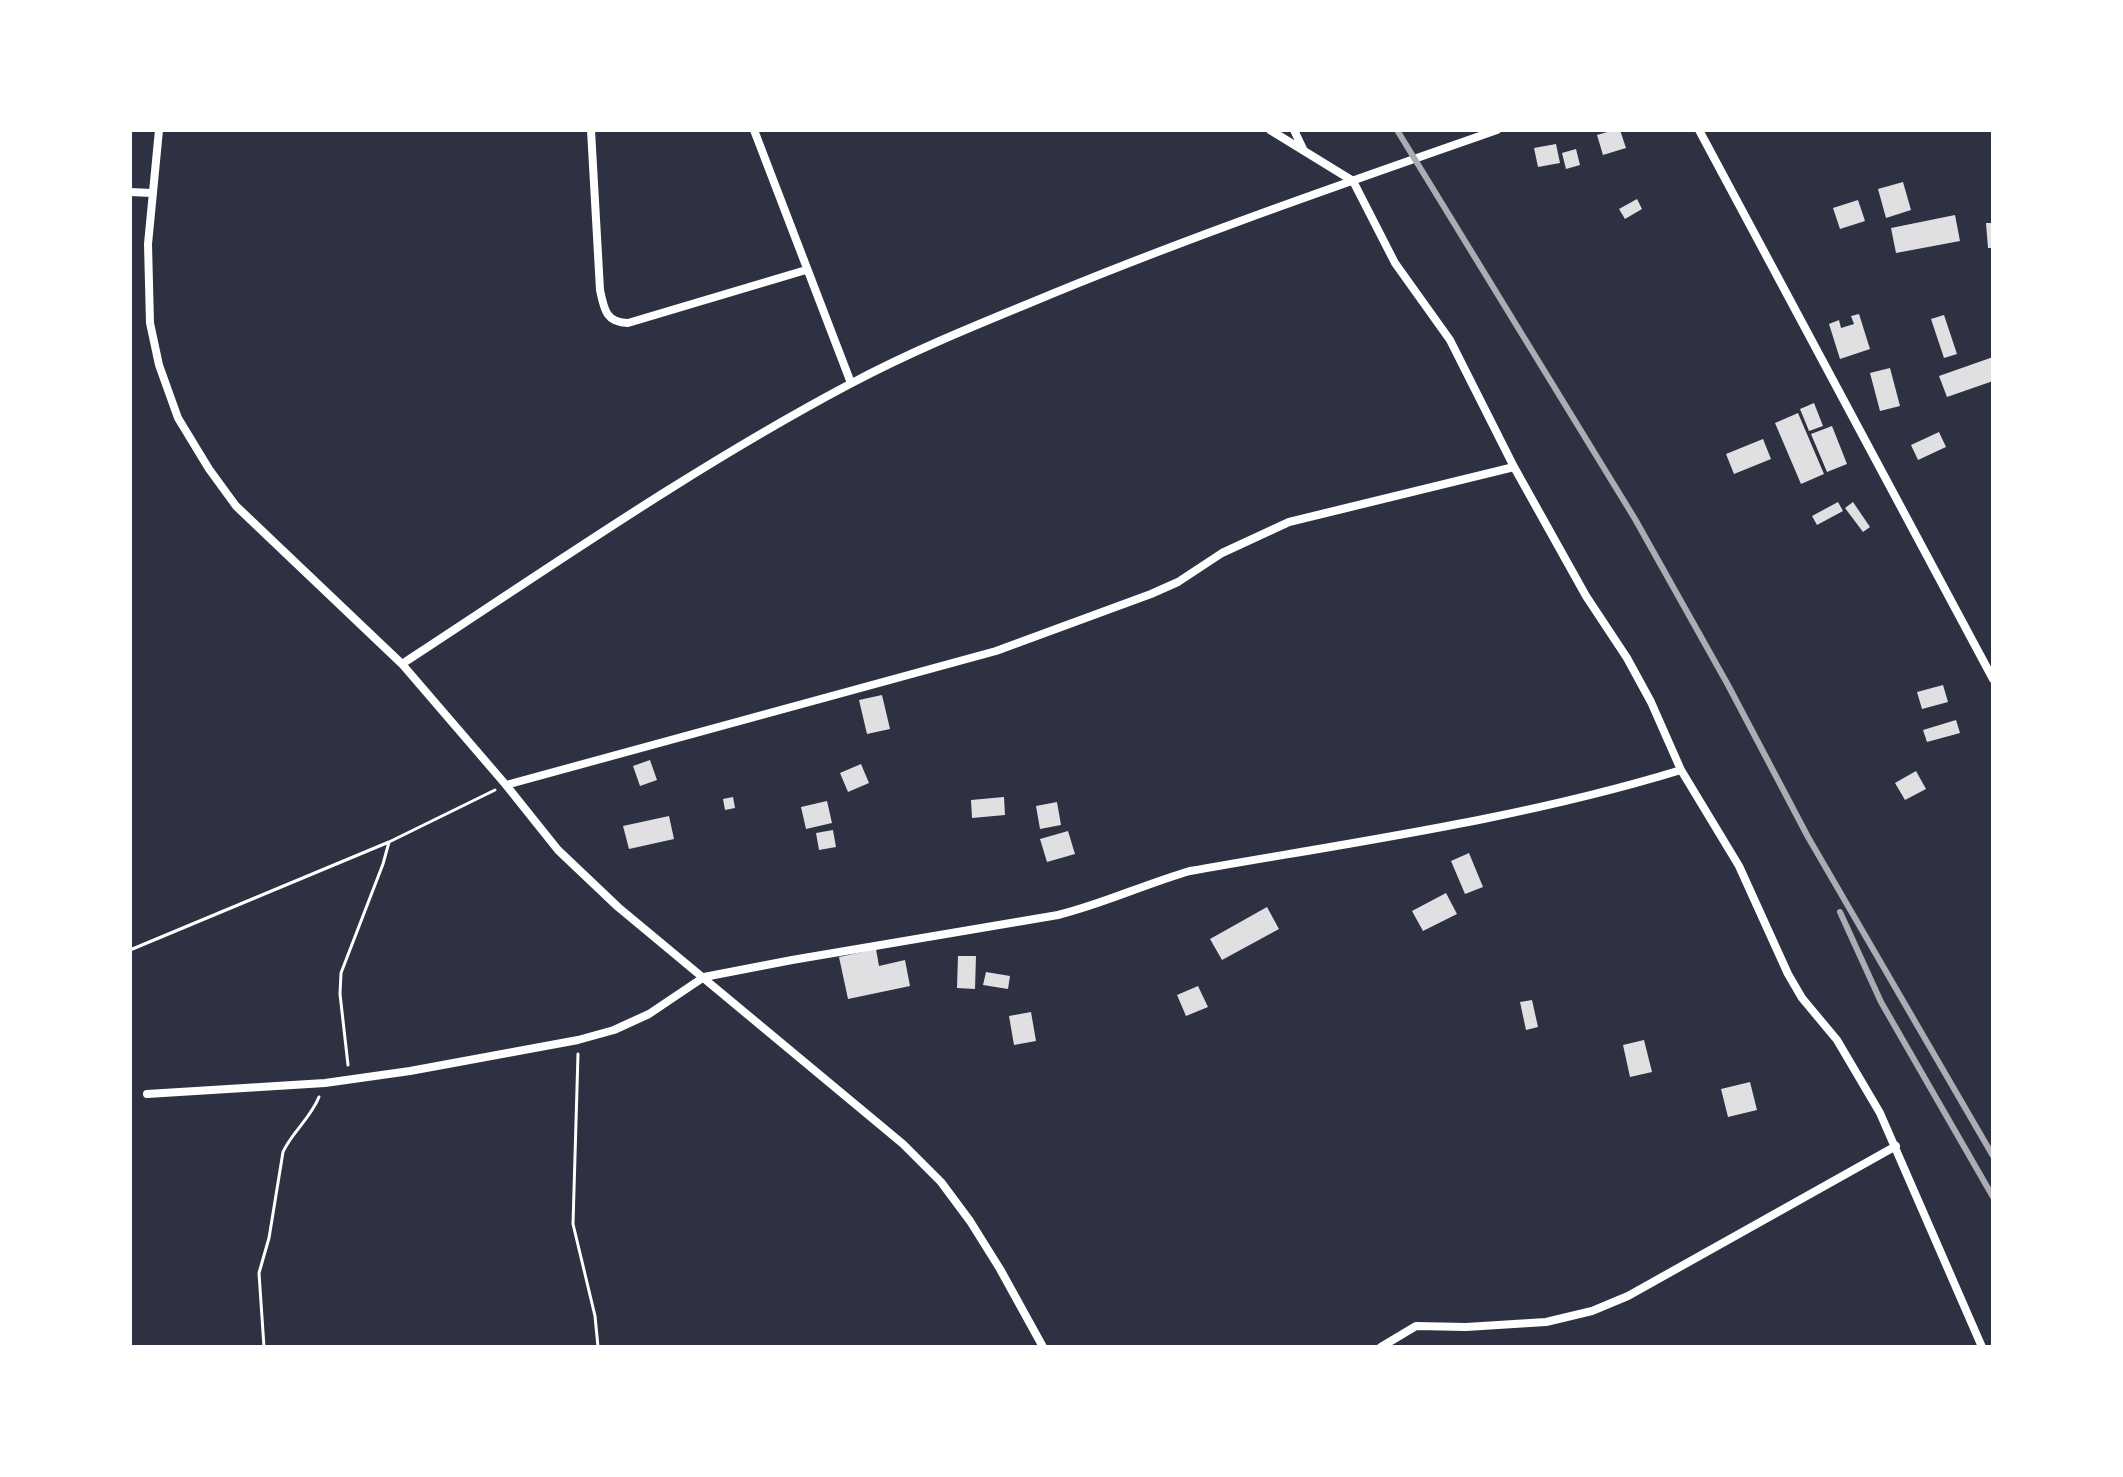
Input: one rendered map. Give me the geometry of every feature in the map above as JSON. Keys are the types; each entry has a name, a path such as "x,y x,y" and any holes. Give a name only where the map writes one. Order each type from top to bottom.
{"street":[{"path":"159,130 148,244 150,323 159,365 178,418 209,469 236,506 402,664 558,850 618,907 903,1144 941,1182 1000,1269 1043,1347"},
{"path":"591,130 600,290 606,314 611,320 628,323 806,270"},
{"path":"754,130 851,383"},
{"path":"1270,130 1353,181 1395,263 1450,340 1514,467 1586,596 1627,658 1651,702 1681,770 1739,866 1788,974 1802,998 1837,1040 1896,1146 1982,1347"},
{"path":"1294,130 1303,150"},
{"path":"402,664 691,476 851,383 958,333 1082,281 1261,212 1497,130"},
{"path":"1699,130 1993,679"},
{"path":"130,192 152,193"},
{"path":"506,785 996,651 1151,594 1178,582 1222,553 1289,522 1514,467"},
{"path":"147,1094 325,1083 410,1071 578,1040 614,1030 649,1014 704,977 1058,915 1097,905 1151,882 1190,871 1524,811 1602,794 1681,770"},
{"path":"1381,1347 1416,1326 1466,1327 1546,1322 1592,1311 1628,1296 1896,1146"}],"path":[{"path":"130,950 389,842 506,785"},
{"path":"350,1079 340,994 341,973 389,842"},
{"path":"578,1040 573,1224 595,1316 598,1347"},
{"path":"264,1347 259,1273 269,1238 283,1152 288,1141 314,1111 325,1083"}],"building":[{"path":"1620,130 1626,148 1603,155 1597,135"},
{"path":"1556,144 1560,163 1538,167 1534,148"},
{"path":"1576,149 1580,165 1566,169 1562,153"},
{"path":"1903,182 1911,210 1886,218 1878,189"},
{"path":"1637,199 1642,209 1625,219 1619,209"},
{"path":"1858,200 1865,221 1840,229 1833,208"},
{"path":"1955,215 1960,241 1896,253 1891,228"},
{"path":"1986,223 1993,223 1993,248 1988,248"},
{"path":"1859,314 1870,349 1840,359 1829,324 1839,320 1841,328 1854,324 1851,316"},
{"path":"1944,315 1957,354 1944,358 1931,319"},
{"path":"1993,357 1993,381 1947,397 1939,376"},
{"path":"1890,368 1900,406 1880,411 1870,373"},
{"path":"1814,403 1823,426 1809,431 1800,409"},
{"path":"1798,413 1824,474 1801,484 1775,423"},
{"path":"1832,426 1847,464 1827,472 1811,434"},
{"path":"1939,432 1946,447 1918,460 1911,445"},
{"path":"1763,439 1771,459 1734,474 1726,454"},
{"path":"1838,502 1843,511 1817,525 1812,516"},
{"path":"1853,502 1870,527 1863,532 1845,508"},
{"path":"1943,685 1948,702 1922,709 1917,692"},
{"path":"882,695 890,729 867,734 859,700"},
{"path":"1956,720 1960,733 1927,742 1923,730"},
{"path":"650,760 657,780 640,786 633,766"},
{"path":"861,764 869,783 848,792 840,773"},
{"path":"1916,771 1926,789 1905,800 1895,783"},
{"path":"733,797 735,808 725,810 723,799"},
{"path":"1004,797 1005,815 972,818 971,800"},
{"path":"827,801 832,823 806,829 801,807"},
{"path":"1057,802 1061,825 1040,829 1036,806"},
{"path":"669,816 674,839 629,849 623,826"},
{"path":"833,830 836,847 819,850 816,833"},
{"path":"1068,831 1075,854 1047,862 1040,839"},
{"path":"1469,853 1483,887 1465,894 1451,861"},
{"path":"1446,893 1457,914 1423,931 1412,911"},
{"path":"1267,907 1279,929 1222,960 1210,939"},
{"path":"876,949 879,966 905,960 910,986 848,999 839,957"},
{"path":"958,956 976,956 975,989 957,988"},
{"path":"986,972 1010,976 1008,989 983,985"},
{"path":"1198,986 1208,1007 1186,1016 1177,995"},
{"path":"1532,1000 1538,1027 1526,1030 1520,1002"},
{"path":"1031,1012 1036,1041 1014,1045 1009,1016"},
{"path":"1644,1040 1652,1072 1630,1077 1623,1045"},
{"path":"1750,1082 1757,1110 1728,1117 1721,1089"}],"railway":[{"path":"1397,130 1635,519 1808,837 1993,1156"},
{"path":"1840,912 1881,1002 1993,1197"}]}
